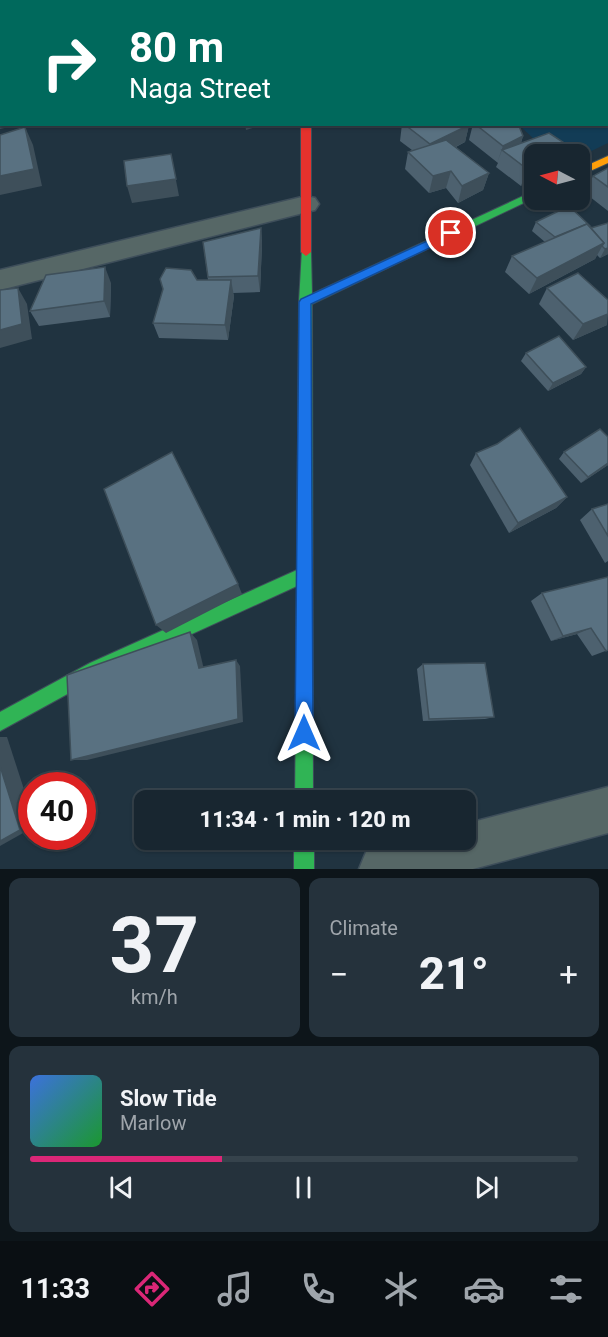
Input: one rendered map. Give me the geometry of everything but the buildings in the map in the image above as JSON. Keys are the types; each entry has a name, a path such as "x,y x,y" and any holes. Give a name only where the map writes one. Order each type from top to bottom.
{"street":[{"path":"304,790 306,126"},
{"path":"590,168 608,159"},
{"path":"305,302 524,199"},
{"path":"0,280 306,204"},
{"path":"0,722 96,669 304,575"},
{"path":"383,869 608,810"},
{"path":"304,850 304,869"}],"shaded area":[{"path":"520,126 608,126 608,143 590,152 590,144 539,144"}],"traffic: fast":[{"path":"305,302 524,199"},
{"path":"304,790 306,252"},
{"path":"0,722 96,669 304,575"},
{"path":"304,850 304,869"}],"traffic: slow":[{"path":"590,168 608,159"}],"traffic: jam":[{"path":"306,126 306,252"}],"route":[{"path":"304,733 305,302 451,233"}]}
